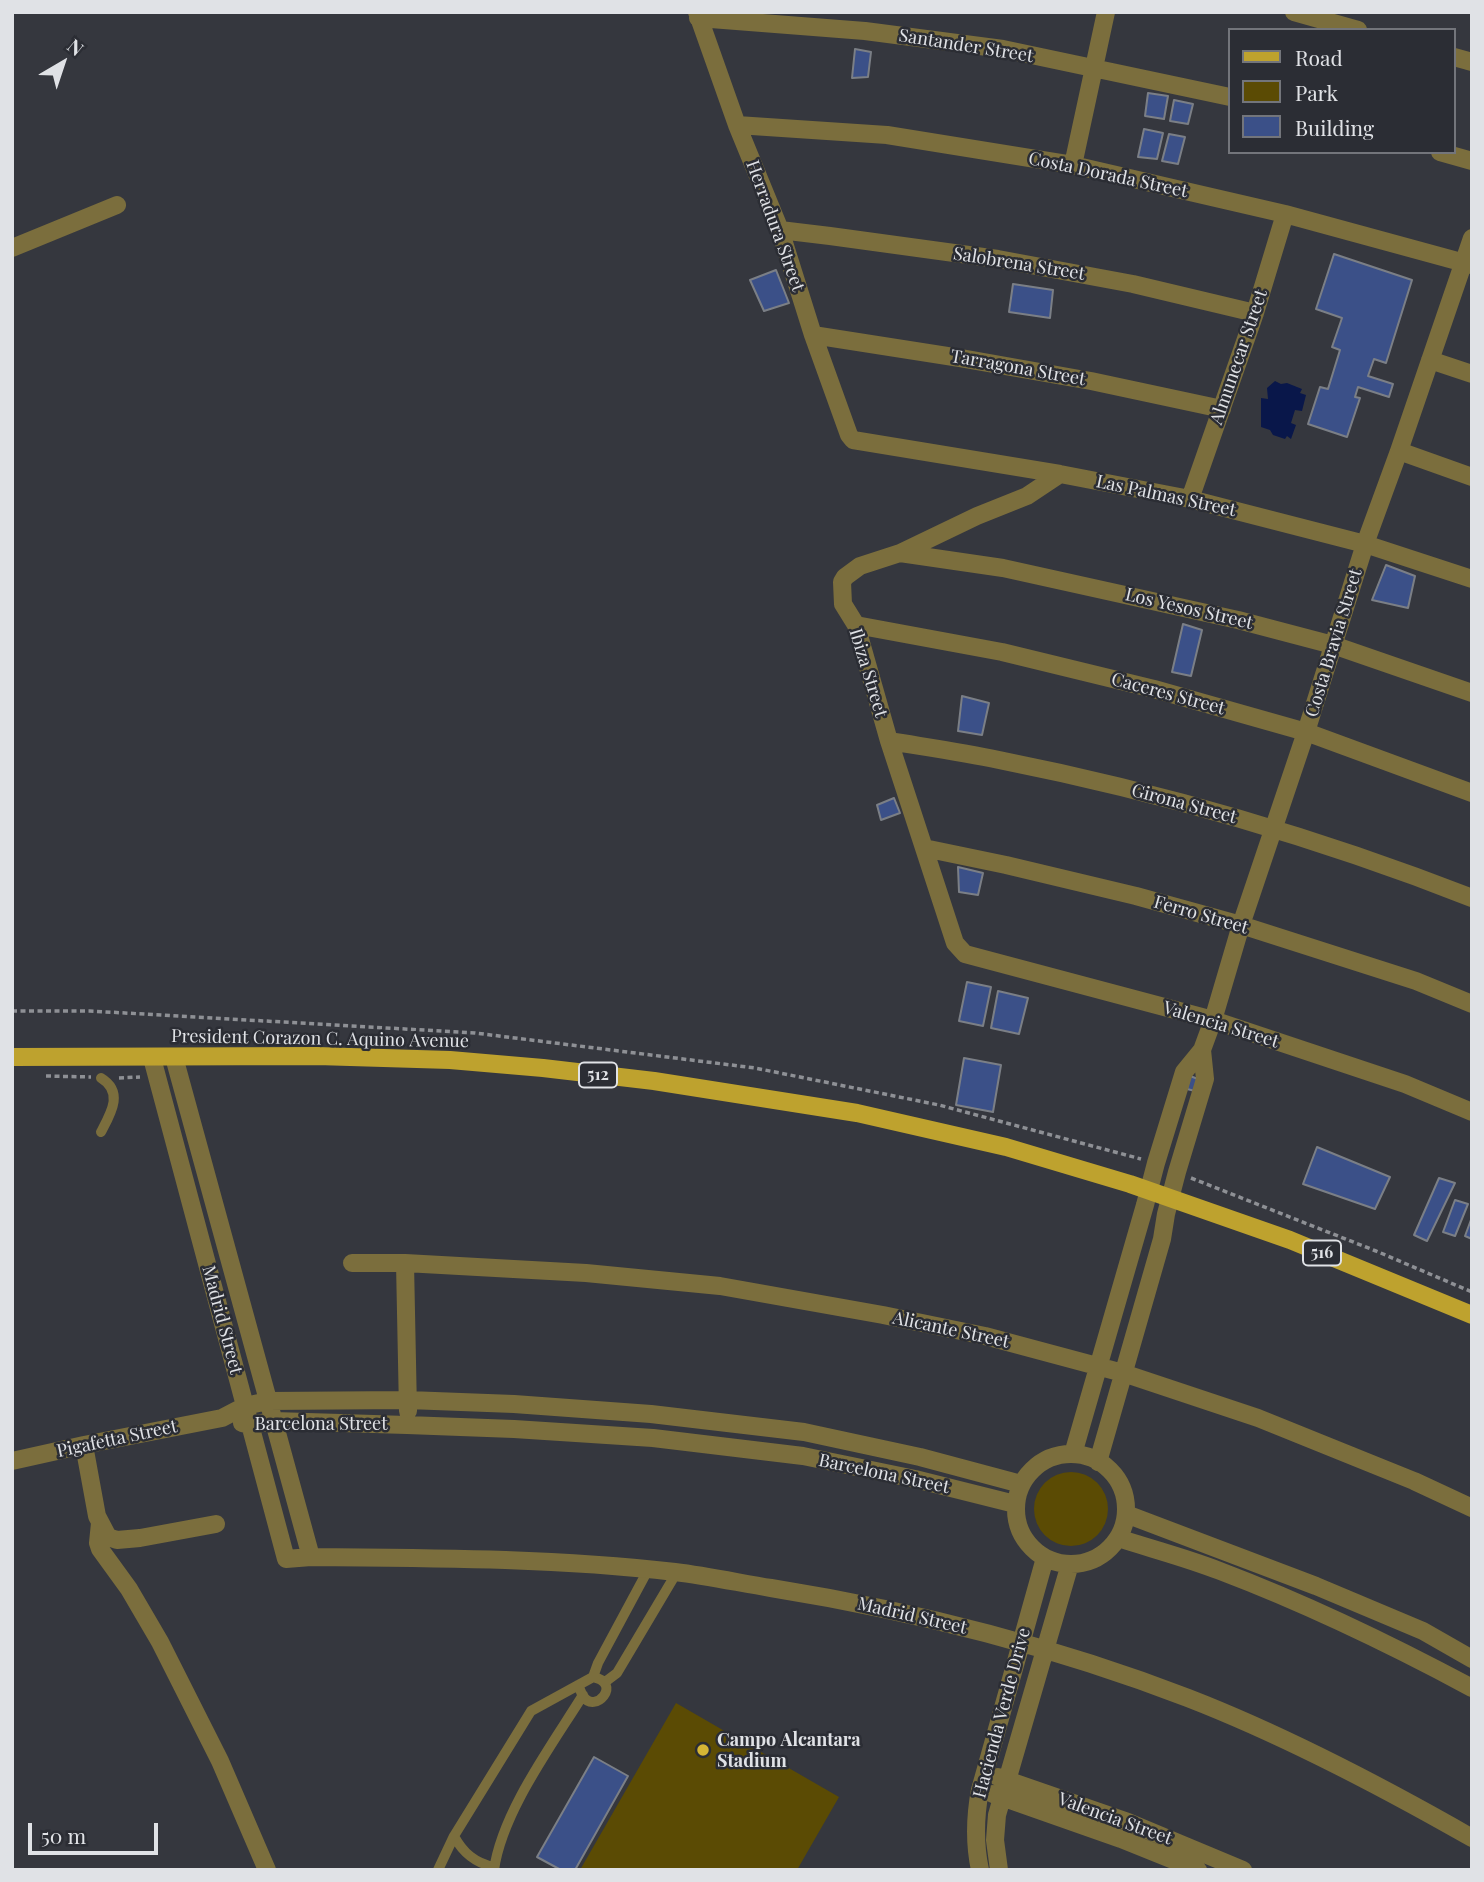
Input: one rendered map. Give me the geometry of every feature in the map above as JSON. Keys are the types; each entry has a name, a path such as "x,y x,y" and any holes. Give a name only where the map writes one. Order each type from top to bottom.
{"main road":[{"name":"President Corazon C. Aquino Avenue","path":"12,1057 317,1056 450,1060 654,1081 857,1113 1006,1147 1148,1190 1290,1240 1472,1315"}],"street":[{"path":"1073,165 1107,12"},
{"path":"1294,12 1352,28"},
{"name":"Santander Street","path":"697,15 865,31 1003,49 1228,97"},
{"name":"Herradura Street","path":"697,15 737,125 780,230 813,335 853,440"},
{"name":"Costa Dorada Street","path":"737,125 887,135 1073,165 1284,214 1468,264"},
{"path":"1447,154 1472,161"},
{"path":"13,244 117,205"},
{"name":"Almunecar Street","path":"1190,499 1255,313 1284,214"},
{"name":"Salobrena Street","path":"780,230 998,259 1133,284 1255,313"},
{"name":"Costa Bravia Street","path":"1148,1190 1184,1072 1202,1050 1213,1020 1241,925 1365,544 1430,360 1468,264 1472,237"},
{"name":"Tarragona Street","path":"813,335 1078,379 1222,409"},
{"path":"1430,360 1472,374"},
{"name":"Las Palmas Street","path":"853,440 1060,474 1190,499 1365,544 1472,579"},
{"path":"1399,451 1472,477"},
{"name":"Ibiza Street","path":"965,954 955,943 889,741 856,625 843,604 841,588 845,577 860,566 900,553 977,516 1027,496 1060,474"},
{"name":"Los Yesos Street","path":"900,553 1003,568 1135,596 1334,645 1472,693"},
{"name":"Caceres Street","path":"856,625 1002,652 1153,689 1306,732 1472,793"},
{"name":"Girona Street","path":"889,741 997,759 1129,789 1272,829 1472,898"},
{"name":"Ferro Street","path":"924,848 1136,896 1241,925 1416,981 1472,1004"},
{"name":"Valencia Street","path":"965,954 1213,1020 1405,1084 1472,1112"},
{"name":"Costa Bravia Street","path":"1170,1198 1205,1079 1202,1050"},
{"name":"Madrid Street","path":"174,1057 311,1557"},
{"name":"Madrid Street","path":"152,1058 286,1559 311,1557 543,1561 677,1572 916,1615 1045,1649 1190,1699 1262,1730 1409,1802 1472,1838"},
{"path":"1073,1454 1148,1190"},
{"path":"1098,1462 1161,1239 1170,1198"},
{"name":"Alicante Street","path":"352,1263 405,1263 586,1273 720,1286 985,1336 1123,1373 1258,1418 1414,1481 1472,1508"},
{"path":"405,1263 407,1425"},
{"name":"Barcelona Street","path":"222,1418 245,1406 268,1401 408,1400 514,1404 651,1414 804,1432 920,1457 1021,1484"},
{"name":"Barcelona Street","path":"222,1418 250,1425 274,1421 407,1425 653,1438 803,1456 915,1479 1015,1504"},
{"name":"Pigafetta Street","path":"12,1461 222,1418"},
{"path":"84,1445 97,1516 108,1537 117,1540 140,1538 216,1524"},
{"path":"1073,1454 1098,1462 1111,1471 1120,1484 1125,1499 1126,1514 1118,1538 1109,1550 1084,1563 1057,1563 1045,1558 1035,1551 1019,1530 1015,1504 1021,1484 1028,1473 1048,1458 1073,1454"},
{"path":"1126,1514 1315,1586 1423,1631 1472,1658"},
{"path":"100,1523 100,1549 129,1589 160,1642 220,1761 267,1870"},
{"path":"1118,1538 1217,1570 1306,1605 1472,1688"},
{"name":"Hacienda Verde Drive","path":"980,1870 975,1835 982,1781 1045,1558"},
{"name":"Hacienda Verde Drive","path":"999,1870 995,1840 998,1815 1070,1564"},
{"name":"Valencia Street","path":"982,1781 1121,1839 1192,1864 1243,1870"}],"lane":[{"path":"101,1078 109,1083 114,1091 112,1111 101,1132"},
{"path":"454,1836 460,1847 474,1860 494,1868 497,1850 511,1815 580,1690 593,1677 648,1570"},
{"path":"605,1682 617,1673 677,1572"},
{"path":"580,1690 589,1700 601,1700 607,1688 605,1682 593,1677"},
{"path":"439,1870 454,1836 531,1711 580,1690"}],"path":[{"path":"38,1075 158,1077"}],"green space":[{"path":"1071,1472 1085,1475 1097,1483 1105,1495 1108,1509 1105,1523 1097,1535 1085,1543 1071,1546 1057,1543 1045,1535 1037,1523 1034,1509 1037,1495 1045,1483 1057,1475"},
{"name":"Campo Alcantara Stadium","path":"676,1703 839,1797 797,1870 580,1870"}],"shaded area":[{"path":"1275,381 1302,389 1300,393 1306,395 1302,411 1295,410 1291,423 1296,425 1291,439 1273,435 1270,430 1261,427 1261,398 1268,399 1267,388"}],"building":[{"path":"855,49 871,52 868,77 852,78"},
{"path":"1148,93 1168,96 1164,119 1145,116"},
{"path":"1174,100 1193,104 1188,124 1170,121"},
{"path":"1144,129 1163,133 1157,159 1138,157"},
{"path":"1169,134 1185,137 1178,164 1162,161"},
{"path":"1334,254 1412,280 1386,363 1374,359 1368,376 1393,384 1389,397 1358,387 1355,397 1360,398 1347,437 1308,424 1320,387 1328,389 1340,350 1332,347 1342,318 1316,309"},
{"path":"776,270 789,303 764,311 750,280"},
{"path":"1013,284 1053,290 1050,318 1009,312"},
{"path":"1386,565 1415,576 1408,608 1372,600"},
{"path":"1183,624 1202,630 1191,676 1172,672"},
{"path":"962,696 989,703 982,735 958,731"},
{"path":"894,798 900,813 881,820 877,805"},
{"path":"958,867 983,873 978,895 959,892"},
{"path":"967,982 991,987 983,1026 959,1021"},
{"path":"998,991 1028,998 1019,1034 991,1028"},
{"path":"964,1058 1001,1065 993,1112 956,1105"},
{"path":"1190,1076 1198,1079 1195,1091 1187,1089"},
{"path":"1317,1147 1390,1177 1375,1209 1303,1184"},
{"path":"1439,1178 1455,1183 1427,1241 1414,1235"},
{"path":"1455,1200 1468,1204 1455,1236 1443,1232"},
{"path":"1472,1217 1472,1239 1465,1236"},
{"path":"594,1757 628,1776 575,1870 561,1870 537,1857"}],"place":[{"name":"Campo Alcantara Stadium","path":"703,1750"}]}
